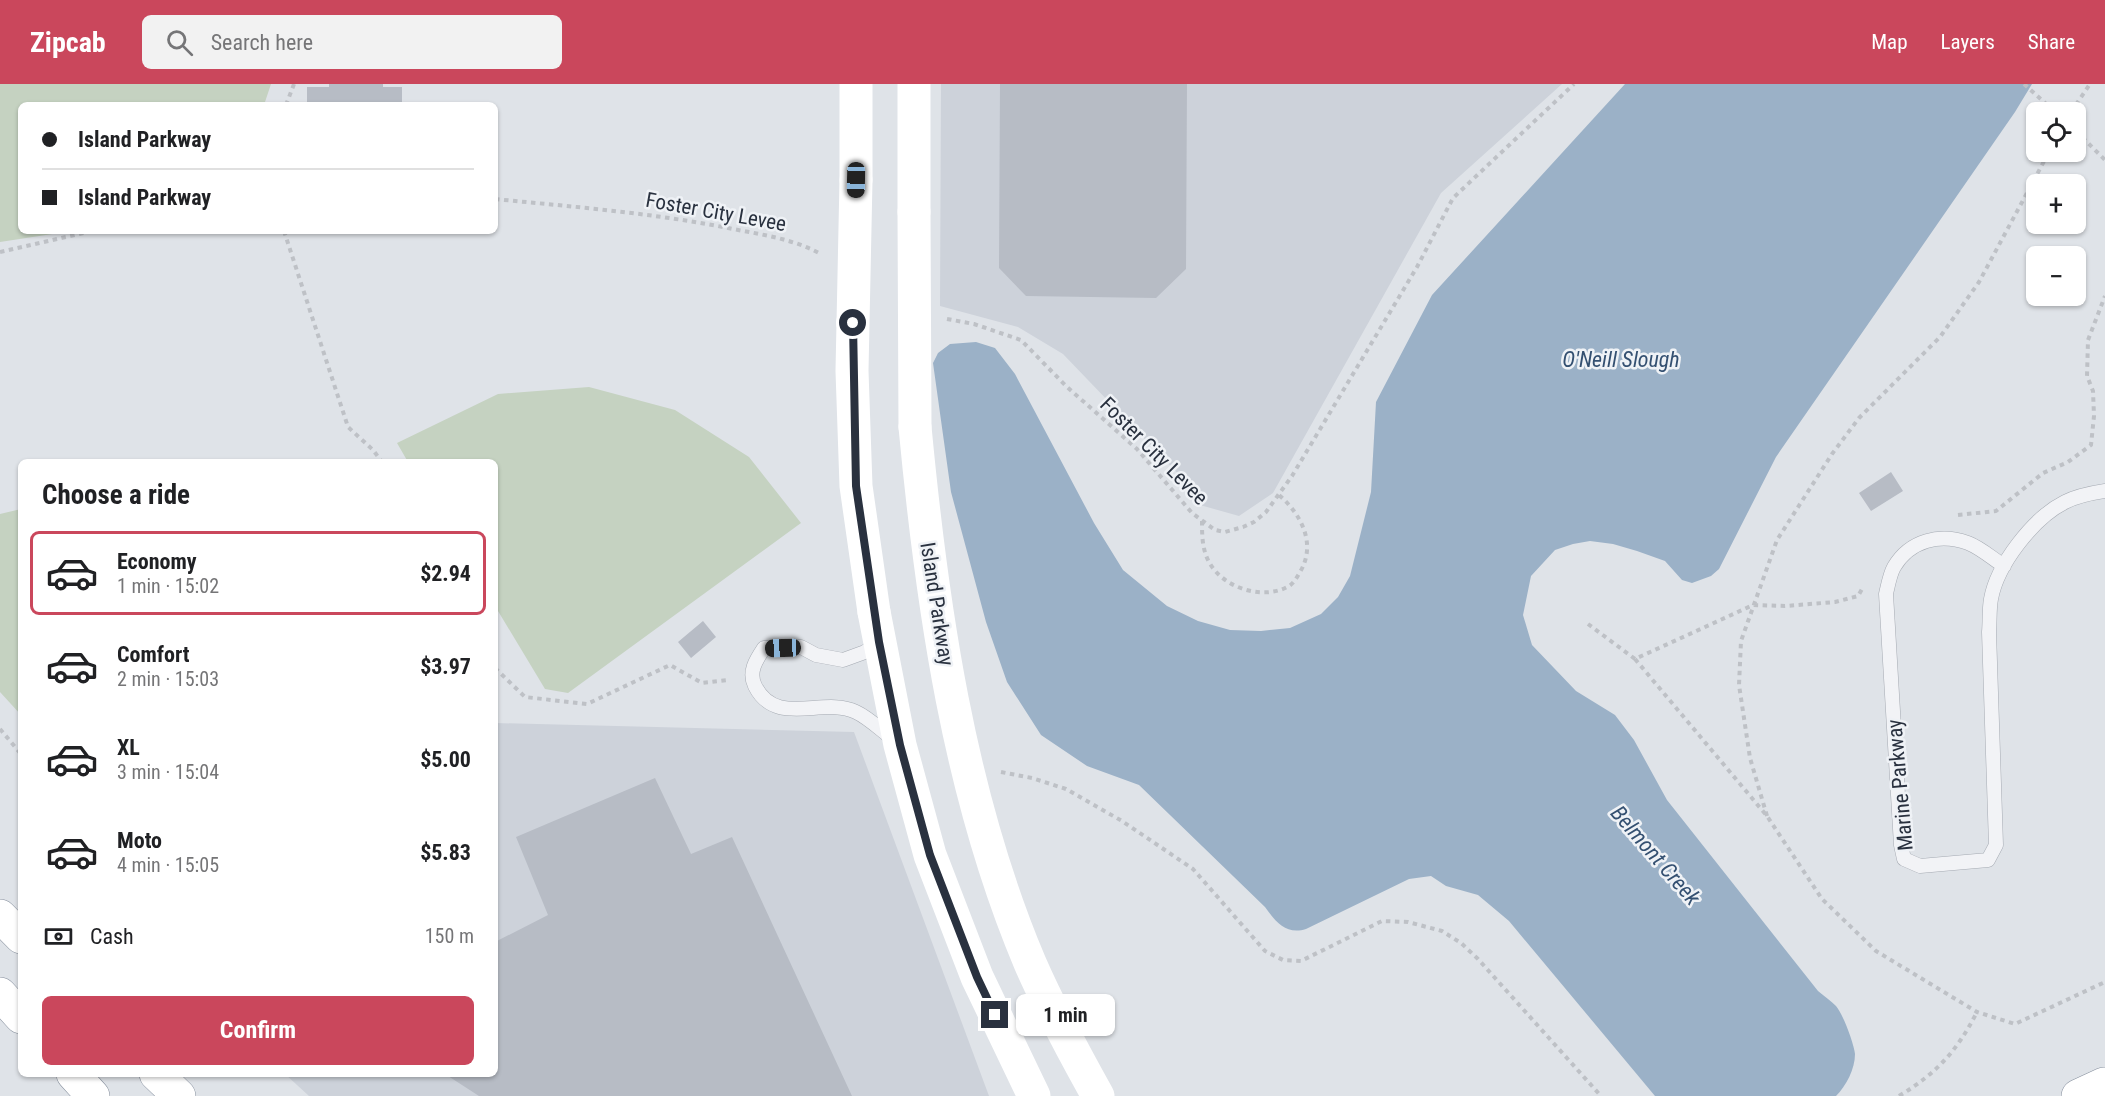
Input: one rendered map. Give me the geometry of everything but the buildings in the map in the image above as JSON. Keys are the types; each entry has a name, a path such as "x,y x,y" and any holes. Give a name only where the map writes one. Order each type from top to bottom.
{"main road":[{"path":"856,84 852,370 856,486 877,627 900,745 930,855 977,977 1034,1096"},
{"name":"Island Parkway","path":"914,84 914,414 925,529 943,651 968,765 997,873 1030,962 1069,1044 1098,1096"},
{"path":"0,916 18,934"},
{"path":"0,994 18,1014"},
{"path":"76,1077 93,1096"},
{"path":"159,1077 179,1096"}],"lane":[{"name":"Marine Parkway","path":"2004,566 1971,544 1941,538 1926,541 1912,546 1894,567 1886,594 1901,844 1904,859 1920,866 1988,860 1996,845 1989,632 1991,598 2004,566 2022,539 2065,502 2105,491"},
{"path":"877,627 865,652 843,660 816,655 801,647 764,648 755,661 752,678 761,698 781,709 842,709 856,712 900,745"}],"path":[{"path":"287,102 294,84"},
{"name":"Foster City Levee","path":"940,318 974,324 1021,340 1066,386 1137,449 1192,513 1215,530 1225,532 1243,527 1254,522 1266,512 1279,495 1417,267 1453,198 1574,84"},
{"path":"2024,84 2044,102"},
{"path":"2078,102 2090,84"},
{"path":"2086,141 2105,160"},
{"path":"1767,816 1750,758 1739,685 1741,641 1777,540 1808,490 1859,418 1940,337 1979,282 2044,162"},
{"name":"Foster City Levee","path":"498,199 642,213 720,226 799,242 830,258"},
{"path":"0,252 79,234"},
{"path":"285,234 348,427 380,459"},
{"path":"2068,462 2091,445 2094,433 2093,391 2087,376 2088,340 2105,296"},
{"path":"1202,520 1203,542 1209,561 1220,576 1238,588 1254,592 1277,591 1292,585 1304,565 1307,543 1303,523 1294,508 1279,495"},
{"path":"1635,659 1753,605"},
{"path":"1588,624 1635,659 1767,816 1822,899 1876,951 1977,1012 2015,1024 2105,982"},
{"path":"498,671 525,697 587,704 670,665 702,683 752,678"},
{"path":"0,729 18,750"},
{"path":"997,771 1032,778 1066,789 1122,821 1193,869 1265,951 1283,960 1301,961 1382,921 1408,922 1442,931 1478,959 1601,1096"},
{"path":"1899,1096 1936,1070 1953,1052 1977,1012"}],"shaded area":[{"path":"941,84 1562,84 1441,193 1273,493 1239,516 1200,505 1185,481 1063,354 1018,327 940,306"},
{"path":"498,723 854,732 989,1096 309,1096 288,1077 498,1077"}],"green space":[{"path":"0,84 271,84 265,102 18,102 18,234 52,234 0,242"},
{"path":"589,387 675,410 749,457 801,523 568,693 545,689 498,611 498,459 406,459 397,443 498,394"},
{"path":"18,510 18,712 0,692 0,514"}],"water":[{"name":"O'Neill Slough","path":"1625,84 2032,84 2015,112 1776,457 1719,569 1711,576 1692,583 1682,580 1665,561 1637,551 1613,544 1590,541 1573,544 1555,550 1531,576 1523,615 1532,645 1576,691 1615,715 1634,740 1667,800 1818,991 1839,1010 1848,1029 1855,1054 1849,1077 1836,1096 1655,1096 1509,921 1478,895 1446,886 1431,876 1409,879 1306,929 1293,930 1282,926 1139,785 1087,766 1041,735 1007,682 986,622 951,492 933,363 938,353 950,344 976,342 995,348 1015,374 1094,523 1123,570 1167,606 1198,621 1230,630 1261,631 1290,628 1321,614 1338,597 1350,576 1371,492 1376,402 1432,295"}],"route":[{"path":"853,323 852,370 856,486 879,642 900,745 930,855 977,977 995,1015"}],"water label":[{"name":"Belmont Creek","path":"1656,855"}]}
